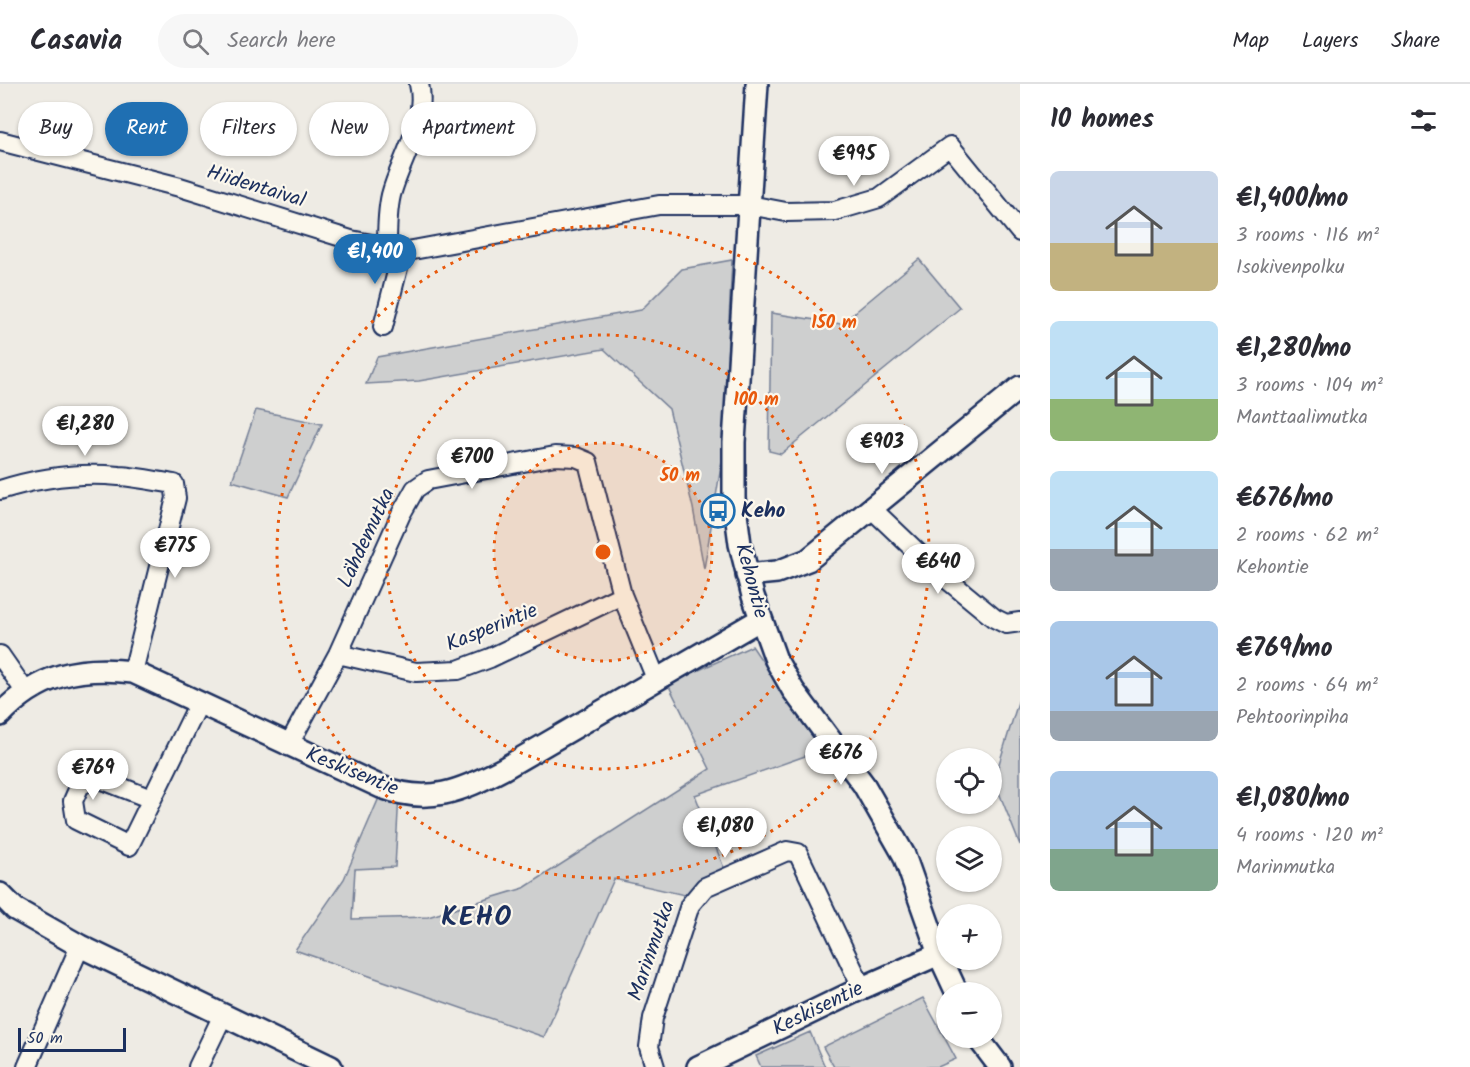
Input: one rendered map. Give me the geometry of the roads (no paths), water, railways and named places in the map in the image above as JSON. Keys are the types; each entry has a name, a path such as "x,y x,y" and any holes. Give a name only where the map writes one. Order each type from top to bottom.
{"street":[{"path":"383,327 395,249 390,198 420,112 421,93 418,84"},
{"name":"Kehontie","path":"757,84 734,475 738,530 747,575 776,660 793,690 864,785 904,855 936,946"},
{"name":"Hiidentaival","path":"0,141 180,187 351,240 395,249 659,204 749,204 786,212 817,212 852,207 879,198 950,146 1020,232"},
{"path":"747,575 777,572 808,560 1020,387"},
{"name":"Lähdemutka","path":"288,746 338,654 401,514 415,489 428,480 555,456 576,457 588,462 622,596 657,681"},
{"path":"0,490 28,481 80,476 118,476 174,484 176,498 133,672"},
{"path":"872,509 937,571 994,618 1006,624 1020,622"},
{"name":"Kasperintie","path":"338,654 416,672 458,669 490,658 622,596"},
{"name":"Keskisentie","path":"0,715 25,691 66,674 109,669 133,672 288,746 399,794 419,796 451,793 469,787 503,769 761,619"},
{"path":"0,656 25,691"},
{"path":"151,799 199,703"},
{"name":"Marinmutka","path":"655,1067 649,1047 652,1018 690,905 705,887 787,851 798,853 862,988"},
{"path":"0,894 15,909 80,946 331,1067"},
{"path":"27,1067 80,946"},
{"name":"Keskisentie","path":"698,1067 862,988 936,955"},
{"path":"198,1067 223,1015"},
{"path":"986,1048 1000,1067"}],"place":[{"name":"Keho","path":"718,511"}],"district":[{"name":"KEHO","path":"477,917"}]}
